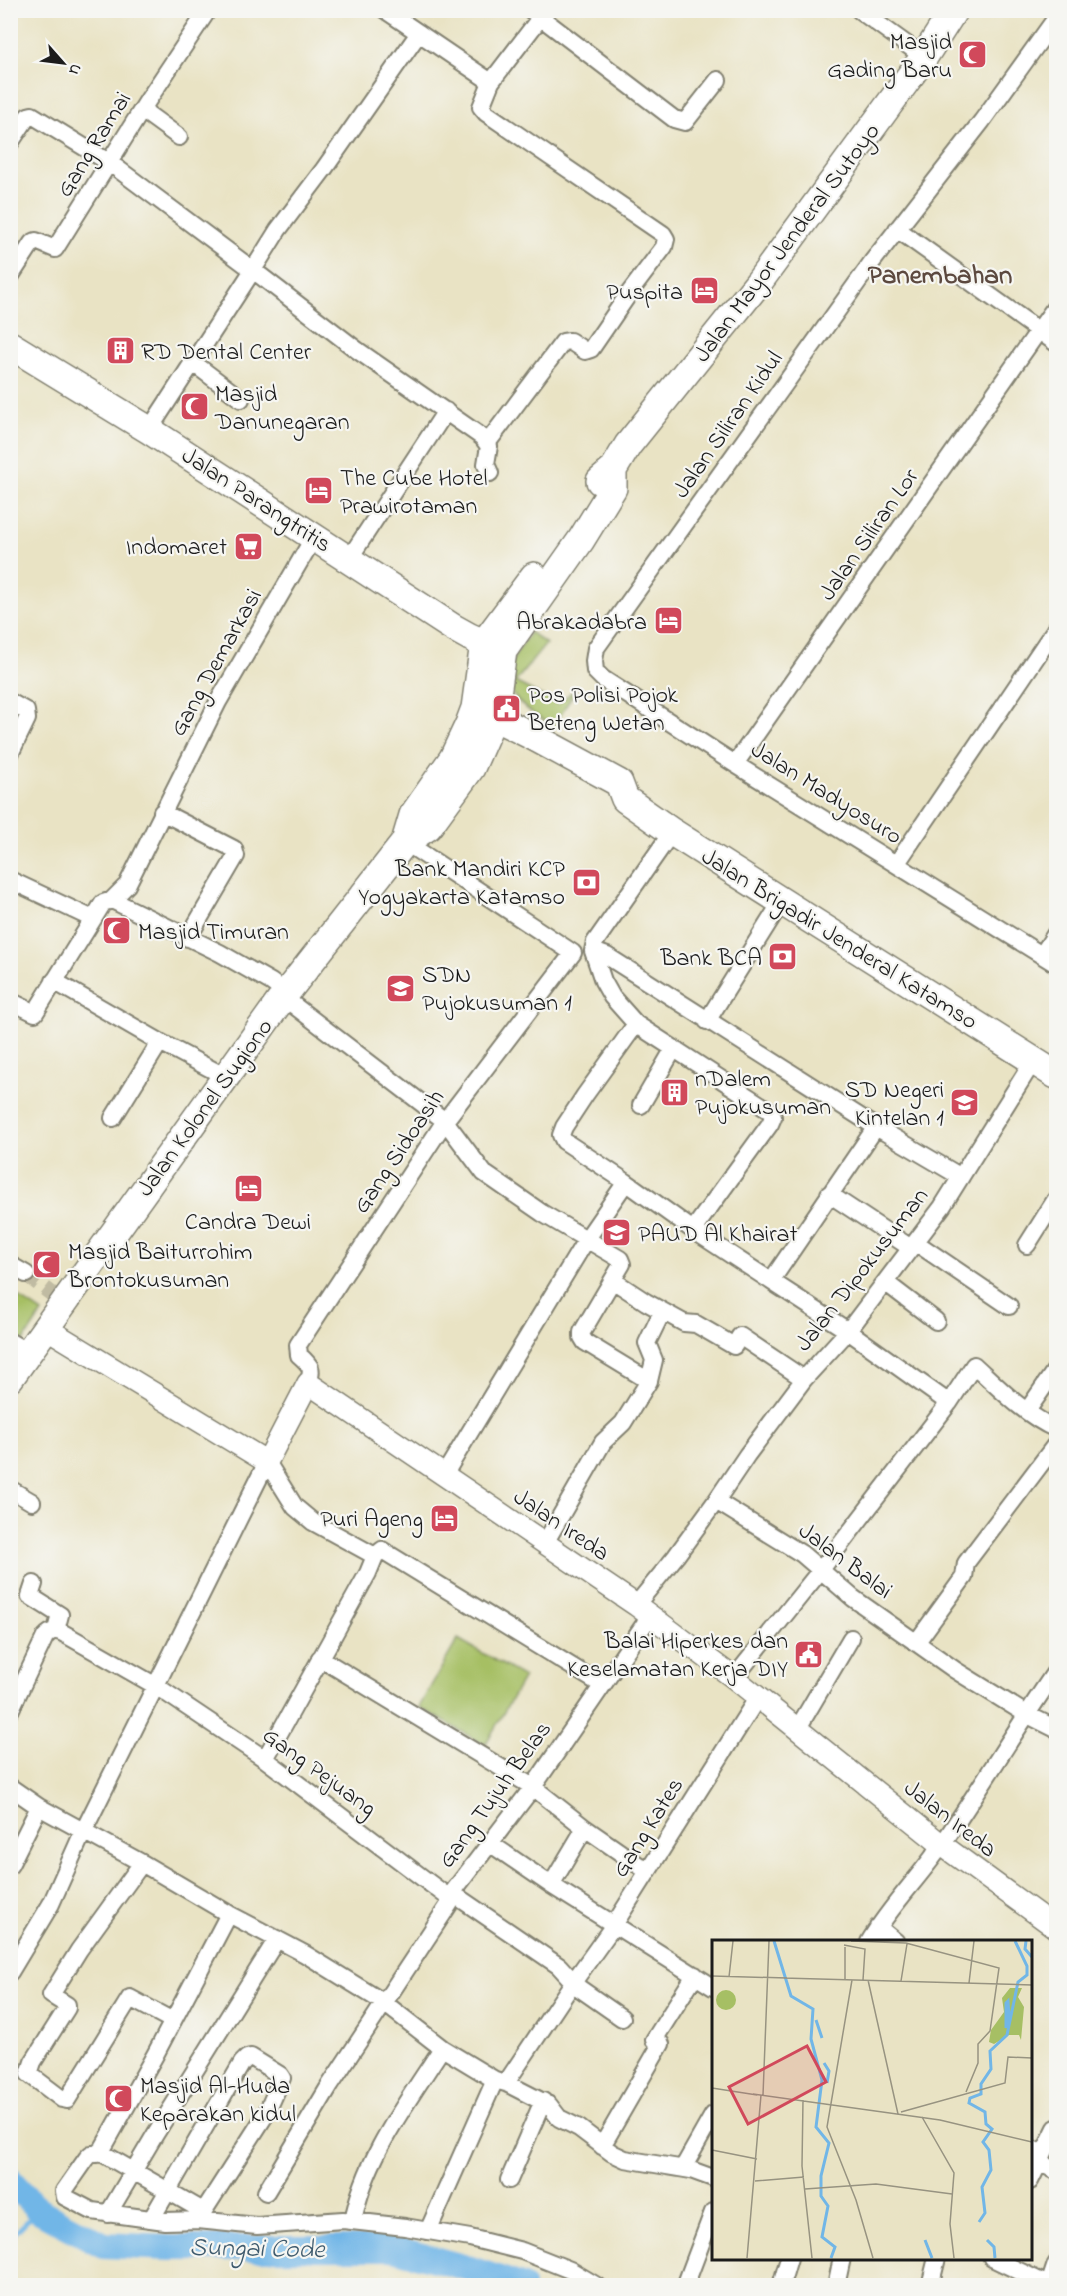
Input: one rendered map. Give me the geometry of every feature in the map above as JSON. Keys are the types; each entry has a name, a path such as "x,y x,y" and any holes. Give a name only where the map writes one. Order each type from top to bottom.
{"main road":[{"name":"Jalan Mayor Jenderal Sutoyo","path":"494,647 502,620 568,530 599,481 614,470 628,445 759,282 924,57 954,10"},
{"name":"Jalan Parangtritis","path":"10,345 148,430 453,627 494,647"},
{"name":"Jalan Mayor Jenderal Sutoyo","path":"494,647 586,531 613,488 614,470"},
{"path":"453,627 481,631 502,620"},
{"path":"453,627 465,642 479,680"},
{"name":"Jalan Kolonel Sugiono","path":"484,720 479,680 494,647"},
{"name":"Jalan Kolonel Sugiono","path":"10,1378 20,1347 46,1328 285,995 405,842 428,827 471,768 484,720 494,647"},
{"name":"Jalan Brigadir Jenderal Katamso","path":"484,720 619,783 625,799 672,832 1035,1060 1056,1076"}],"street":[{"name":"Gang Ramai","path":"10,276 32,243 36,241 56,249 142,110 208,10"},
{"path":"385,10 491,82"},
{"path":"859,10 924,57"},
{"path":"490,473 486,464 488,442 563,342 570,341 585,351 591,350 666,243 663,234 486,113 481,106 491,82 536,14 674,119 685,122 718,80"},
{"name":"Jalan Siliran Kidul","path":"596,648 897,229 982,121 1056,18"},
{"path":"148,430 278,230 324,170 419,33"},
{"path":"142,110 179,136"},
{"path":"10,143 22,123 28,116 32,116 110,163 357,350 488,442"},
{"path":"897,229 1056,343"},
{"name":"Jalan Siliran Lor","path":"735,764 1056,306"},
{"path":"192,362 241,399"},
{"path":"349,559 446,411"},
{"name":"Gang Demarkasi","path":"10,1001 35,1013 103,903 112,900 127,885 218,702 315,537"},
{"path":"897,863 1056,628"},
{"name":"Jalan Madyosuro","path":"596,648 595,672 603,679 1056,964"},
{"path":"10,702 26,711 27,719 10,754"},
{"path":"162,812 236,852 236,856 188,938"},
{"path":"672,832 595,942 592,951 612,997 636,1024 770,1111 773,1117 693,1230"},
{"name":"Gang Sidoasih","path":"308,1383 313,1372 311,1366 299,1354 298,1346 445,1121 573,953 405,842"},
{"path":"10,880 93,919"},
{"path":"112,900 251,970 445,1121 484,1173 586,1240 620,1259 622,1263 582,1332 582,1337 585,1342 649,1380"},
{"path":"707,1021 782,901"},
{"path":"1042,954 1056,933"},
{"path":"592,951 607,956 876,1127 961,1177"},
{"path":"54,981 226,1077"},
{"path":"636,1024 585,1095 561,1135 564,1141 693,1230 848,1331 949,1403"},
{"path":"112,1118 160,1042"},
{"path":"642,1105 673,1050"},
{"name":"Jalan Dipokusuman","path":"716,1501 804,1379 848,1331 913,1245 961,1177 1035,1060"},
{"path":"771,1281 876,1127"},
{"path":"444,1475 586,1240 626,1182"},
{"path":"829,1194 1009,1306"},
{"path":"1027,1245 1056,1199"},
{"path":"10,1265 26,1274"},
{"path":"615,1276 617,1283 663,1312 684,1323 696,1324 734,1346 740,1336 804,1379"},
{"path":"885,1282 936,1321"},
{"path":"545,1543 603,1442 623,1423 649,1380 654,1360 647,1343 663,1312"},
{"path":"46,1328 267,1462 295,1507 313,1522 375,1556"},
{"path":"734,1678 820,1571 949,1403 974,1365 1027,1411 1056,1429"},
{"path":"1027,1411 1056,1370"},
{"path":"10,1972 51,1904 83,1832 308,1383"},
{"name":"Jalan Ireda","path":"308,1383 643,1611 798,1728 942,1845 1056,1928"},
{"path":"916,1643 964,1577 966,1563 1056,1444"},
{"path":"10,1489 32,1502"},
{"path":"643,1611 676,1556 716,1501"},
{"name":"Jalan Balai","path":"716,1501 802,1554 820,1571 955,1670 1026,1714 1056,1729"},
{"path":"266,1759 379,1550 386,1552 602,1685"},
{"path":"10,1711 45,1637 56,1630 60,1615 30,1596 34,1584"},
{"name":"Gang Tujuh Belas","path":"266,2192 330,2085 452,1897 602,1685 643,1611"},
{"name":"Gang Pejuang","path":"56,1630 156,1686 266,1759 452,1897 559,1966 579,1988 622,2018"},
{"path":"798,1728 851,1638"},
{"path":"320,1658 532,1787 585,1828 647,1871"},
{"path":"870,1940 942,1845 1056,1671"},
{"name":"Gang Kates","path":"428,2231 501,2082 614,1925 758,1697"},
{"path":"10,1787 39,1807 83,1832 305,1954 383,2002 442,2049 501,2082 543,2101 555,2110 560,2118 625,2159 683,2168 712,2178"},
{"path":"10,1865 39,1807"},
{"path":"551,1885 585,1828"},
{"path":"491,1844 551,1885 712,1986"},
{"path":"142,1863 79,1950 51,1995 67,2005 67,2008 33,2062 29,2074 62,2099 68,2100 128,2000 136,2000 173,2021"},
{"path":"100,2152 229,1914"},
{"path":"878,1927 894,1940"},
{"path":"108,2214 277,1939"},
{"path":"602,2146 661,2044 654,2040 695,1975"},
{"path":"353,2221 358,2196 373,2159 442,2049"},
{"path":"152,2218 242,2063 251,2057 282,2078 266,2114 200,2215"},
{"path":"509,2180 543,2101"},
{"path":"683,2168 712,2117"},
{"path":"1031,2174 1037,2155 1056,2128"},
{"path":"200,2215 168,2191 100,2152 91,2154 87,2158 64,2191 64,2196 92,2211 165,2221 200,2215 257,2226 324,2220 353,2221 470,2238 522,2251 562,2266 597,2286"},
{"path":"1037,2155 1056,2171"},
{"path":"685,2286 712,2215"},
{"path":"782,2282 789,2260"},
{"path":"836,2286 842,2260"},
{"path":"930,2286 937,2260"},
{"path":"993,2260 1015,2278 1049,2285 1056,2264"}],"green space":[{"path":"530,632 546,644 515,682 558,704 577,687 554,727 521,704 510,688 509,669"},
{"path":"10,1273 20,1279 12,1293 42,1313 21,1345 11,1338"},
{"path":"458,1639 524,1677 485,1745 419,1707"}],"waterway":[{"name":"Sungai Code","path":"10,2180 38,2210 103,2245 170,2248 393,2248 471,2269 521,2286"},
{"path":"10,2238 38,2210"}],"tunnel":[{"path":"26,1274 64,1303"}],"place":[{"name":"Masjid Gading Baru","path":"973,55"},
{"name":"Puspita","path":"704,291"},
{"name":"RD Dental Center","path":"120,351"},
{"name":"Masjid Danunegaran","path":"194,407"},
{"name":"The Cube Hotel Prawirotaman","path":"319,491"},
{"name":"Indomaret","path":"248,546"},
{"name":"Abrakadabra","path":"668,621"},
{"name":"Pos Polisi Pojok Beteng Wetan","path":"507,708"},
{"name":"Bank Mandiri KCP Yogyakarta Katamso","path":"586,882"},
{"name":"Masjid Timuran","path":"117,931"},
{"name":"Bank BCA","path":"783,957"},
{"name":"SDN Pujokusuman 1","path":"401,988"},
{"name":"nDalem Pujokusuman","path":"674,1092"},
{"name":"SD Negeri Kintelan 1","path":"965,1103"},
{"name":"Candra Dewi","path":"248,1188"},
{"name":"PAUD Al Khairat","path":"617,1233"},
{"name":"Masjid Baiturrohim Brontokusuman","path":"47,1265"},
{"name":"Puri Ageng","path":"444,1518"},
{"name":"Balai Hiperkes dan Keselamatan Kerja DIY","path":"809,1654"},
{"name":"Masjid Al-Huda Keparakan kidul","path":"119,2099"}],"district":[{"name":"Panembahan","path":"940,274"}]}
